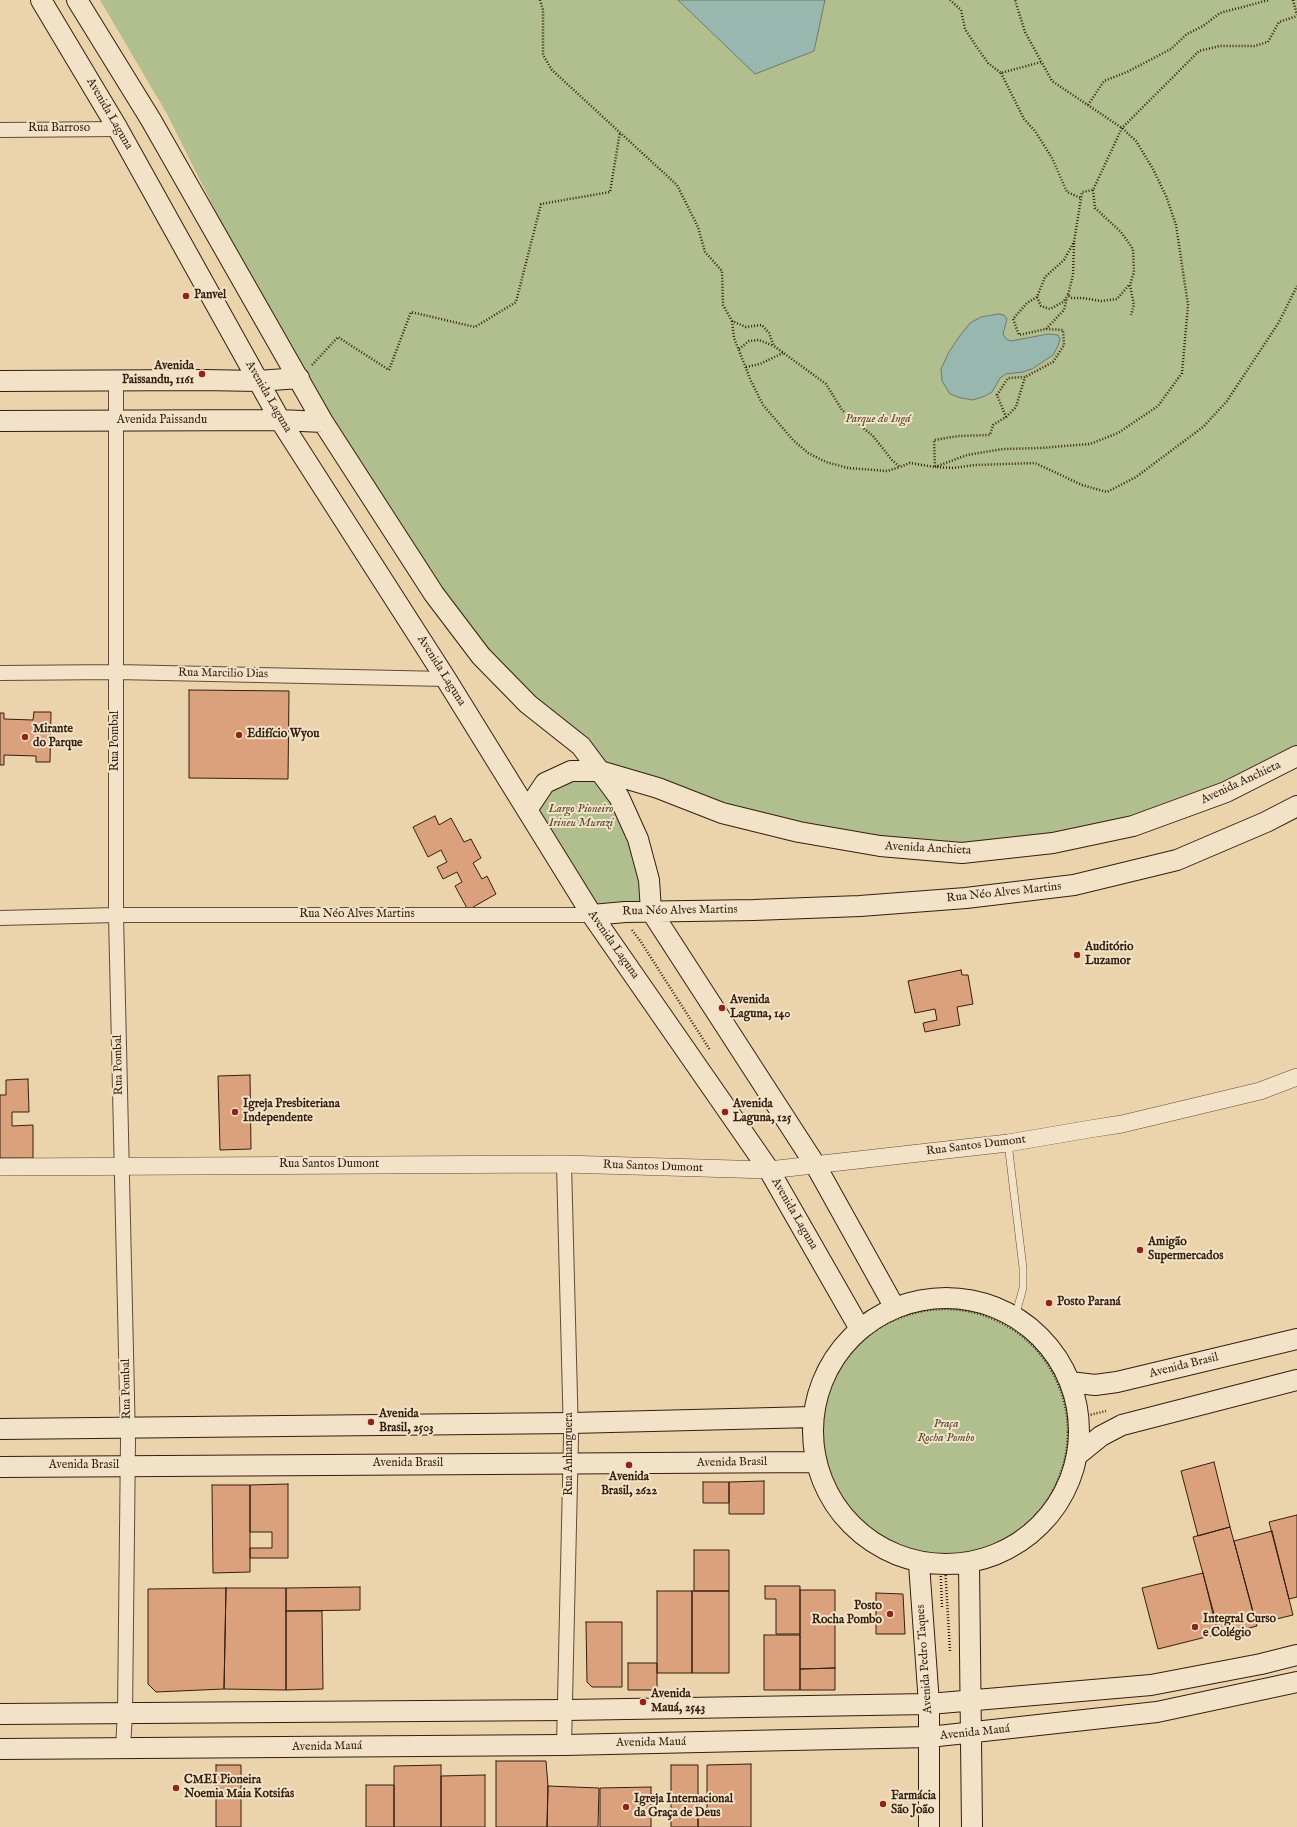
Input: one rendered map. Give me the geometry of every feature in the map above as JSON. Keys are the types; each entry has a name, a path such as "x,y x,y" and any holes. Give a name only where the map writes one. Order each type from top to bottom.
{"main road":[{"name":"Avenida Laguna","path":"40,0 118,129 280,420 446,678 592,915 769,1170 860,1330"},
{"path":"77,0 151,120 323,422 434,594 481,656 528,704 581,746 619,797 638,839 649,880 651,911 816,1166 895,1308"},
{"path":"0,381 258,381 299,378"},
{"name":"Avenida Paissandu","path":"0,420 280,420 323,422"},
{"name":"Avenida Anchieta","path":"527,810 545,784 571,771 600,771 658,788 722,813 799,832 880,846 962,852 1053,843 1133,826 1226,792 1297,756"},
{"name":"Rua Néo Alves Martins","path":"592,915 651,911 754,910 860,906 966,898 1074,885 1177,860 1266,822 1297,806"},
{"path":"931,1299 975,1301 1015,1317 1048,1345 1070,1382 1078,1401 1074,1418 1082,1432 1080,1453 1071,1479 1054,1509 1031,1533 1002,1552 968,1564 945,1565 919,1564 889,1552 854,1529 829,1496 816,1462 812,1437 813,1417 818,1392 828,1369 842,1348 860,1330 870,1321 895,1308 931,1299"},
{"name":"Avenida Brasil","path":"1070,1382 1095,1385 1117,1382 1297,1339"},
{"path":"1080,1453 1101,1436 1122,1425 1297,1380"},
{"path":"0,1429 127,1429 571,1423 813,1417"},
{"name":"Avenida Brasil","path":"0,1467 571,1462 632,1464 816,1462"},
{"name":"Avenida Pedro Taques","path":"919,1564 929,1704 929,1827"},
{"path":"968,1564 972,1734 972,1827"},
{"path":"0,1714 566,1710 929,1704 1151,1685 1261,1664 1297,1655"},
{"name":"Avenida Mauá","path":"0,1749 564,1745 929,1737 972,1734 1157,1712 1297,1682"}],"street":[{"name":"Rua Barroso","path":"0,130 118,129"},
{"name":"Rua Pombal","path":"116,381 114,420 116,916 127,1429 125,1713 123,1748"},
{"name":"Rua Marcilio Dias","path":"0,673 116,672 446,678"},
{"name":"Rua Néo Alves Martins","path":"0,918 116,916 592,915"},
{"name":"Rua Santos Dumont","path":"0,1167 564,1164 769,1170 816,1166 1008,1143 1122,1124 1260,1091 1297,1077"},
{"name":"Rua Anhanguera","path":"564,1164 571,1423 566,1710 564,1745"}],"lane":[{"path":"1008,1143 1023,1268 1023,1288 1015,1317"}],"path":[{"path":"540,0 543,10 543,55 552,70 677,185 698,227 705,252 722,271 723,305 732,321 734,338 751,382 763,405 793,440 808,453 826,462 848,468 887,471 910,463 953,468 975,465 1035,463 1082,485 1107,492 1136,477 1203,427 1231,395 1279,322 1297,286"},
{"path":"950,0 961,10 965,29 976,46 988,63 1001,73 1024,119 1035,131 1052,158 1067,192 1081,198"},
{"path":"935,467 967,455 1003,449 1090,444 1118,433 1158,406 1182,373 1188,305 1176,225 1166,196 1153,168 1136,141 1122,128 1052,81 1025,32 1015,0"},
{"path":"1088,104 1104,81 1127,72 1171,49 1187,34 1203,26 1220,13 1269,0"},
{"path":"1068,295 1071,298 1101,301 1112,300 1117,299 1130,285 1134,272 1133,249 1121,232 1095,208 1093,190 1122,128 1199,51 1220,46 1254,46 1268,42 1279,22 1297,15 1293,0"},
{"path":"1001,73 1041,62"},
{"path":"299,378 338,337 389,370 411,312 475,327 516,302 541,204 610,192 620,132"},
{"path":"1046,328 1064,310 1073,275 1074,242 1082,192 1093,190"},
{"path":"1006,417 997,395 1008,378 1025,377 1053,362 1064,345 1063,330 1046,328 1019,335 1013,319 1027,303 1037,297 1044,277 1064,260 1074,242"},
{"path":"1130,285 1134,305 1131,315"},
{"path":"1037,297 1041,306 1050,309 1063,302 1068,295"},
{"path":"732,321 746,327 762,325 769,333 774,346"},
{"path":"739,349 749,341 759,340 774,346 826,384 842,410 873,436 892,460 900,467"},
{"path":"746,367 760,364 783,353"},
{"path":"935,467 934,440 959,436 990,435 993,425 1006,417 1016,407 1025,377"},
{"path":"937,1310 972,1312 994,1320 1020,1335 1033,1346 1054,1375 1074,1418 1068,1431 1062,1470 1054,1489 1042,1507 1028,1522 1011,1535 986,1547 952,1555 921,1552 902,1548 885,1540 869,1529 855,1516 840,1496 827,1467 823,1448 823,1415 826,1399 840,1368 850,1354 867,1338 886,1324 902,1317 937,1310"},
{"path":"1074,1418 1108,1411"}],"green space":[{"name":"Parque do Ingá","path":"100,0 1297,0 1297,756 1226,792 1053,843 880,846 601,771 619,797 651,911 592,915 527,810 545,783 600,771 481,656 299,378 167,114"},
{"name":"Praça Rocha Pombo","path":"946,1298 972,1300 997,1308 1020,1320 1040,1337 1057,1357 1069,1380 1077,1405 1079,1431 1077,1457 1069,1482 1057,1505 1040,1525 1020,1542 997,1554 972,1562 946,1564 920,1562 895,1554 872,1542 852,1525 835,1505 823,1482 815,1457 813,1431 815,1405 823,1380 835,1357 852,1337 872,1320 895,1308 920,1300"}],"water":[{"path":"678,0 825,0 814,51 755,74"},
{"path":"998,314 1004,315 1007,319 1003,334 1006,339 1011,341 1048,334 1058,335 1060,339 1053,355 1032,369 1023,372 1006,374 1000,378 992,392 985,396 973,400 950,394 942,381 941,369 949,352 970,323 981,317"}],"building":[{"name":"Edifício Wyou","path":"189,690 289,691 288,779 189,778"},
{"name":"Mirante do Parque","path":"34,712 51,712 50,762 36,762 36,756 4,755 4,765 0,765 0,713 4,713 4,719 33,720"},
{"path":"435,816 439,825 451,818 464,842 471,839 481,858 473,863 482,879 487,876 496,894 468,910 455,886 462,882 457,872 443,879 437,867 447,862 441,850 428,857 413,827"},
{"path":"961,970 962,975 968,975 973,1004 957,1007 960,1025 925,1032 923,1023 937,1020 935,1009 915,1013 908,981"},
{"name":"Igreja Presbiteriana Independente","path":"250,1075 251,1149 220,1150 218,1076"},
{"path":"28,1079 29,1112 12,1112 12,1126 33,1125 33,1158 0,1158 0,1095 6,1095 6,1080"},
{"path":"1214,1462 1230,1527 1198,1536 1181,1471"},
{"path":"764,1481 764,1514 729,1514 729,1482"},
{"path":"703,1482 729,1482 729,1503 703,1503"},
{"path":"288,1484 288,1558 250,1558 250,1548 272,1548 272,1532 250,1532 250,1485"},
{"path":"212,1485 250,1485 250,1572 213,1573"},
{"path":"1297,1515 1297,1597 1289,1599 1269,1522"},
{"path":"1230,1527 1257,1626 1220,1636 1193,1537"},
{"path":"1272,1531 1293,1615 1256,1624 1234,1541"},
{"path":"694,1550 729,1550 729,1591 694,1591"},
{"path":"1203,1573 1218,1634 1158,1649 1142,1588"},
{"path":"765,1586 800,1586 800,1634 776,1634 776,1599 765,1599"},
{"path":"360,1587 360,1610 286,1611 286,1588"},
{"path":"226,1588 224,1689 156,1692 148,1684 148,1589"},
{"path":"226,1588 286,1588 286,1690 224,1689"},
{"path":"800,1590 835,1590 835,1668 800,1669"},
{"path":"657,1591 692,1591 692,1673 657,1673"},
{"path":"692,1591 729,1591 729,1673 692,1673"},
{"name":"Posto Rocha Pombo","path":"876,1593 903,1594 905,1634 876,1634"},
{"path":"286,1611 322,1611 323,1689 286,1690"},
{"path":"586,1622 622,1622 622,1687 592,1687 587,1682"},
{"path":"764,1635 800,1635 800,1690 764,1690"},
{"path":"628,1663 657,1663 657,1690 628,1690"},
{"path":"835,1668 835,1690 800,1690 800,1669"},
{"path":"496,1761 546,1761 548,1786 547,1827 496,1827"},
{"path":"751,1764 751,1827 698,1827 698,1810 707,1810 707,1765"},
{"path":"216,1765 241,1765 241,1827 216,1827"},
{"path":"441,1765 441,1827 394,1827 394,1766"},
{"path":"671,1765 698,1765 698,1827 671,1827"},
{"path":"485,1775 485,1827 441,1827 441,1776"},
{"path":"366,1785 394,1785 394,1827 366,1827"},
{"path":"548,1786 599,1788 598,1827 547,1827"},
{"name":"Igreja Internacional da Graça de Deus","path":"651,1787 651,1827 600,1827 600,1788"}],"place":[{"name":"Panvel","path":"186,296"},
{"name":"Avenida Paissandu, 1161","path":"202,374"},
{"name":"Edifício Wyou","path":"239,735"},
{"name":"Mirante do Parque","path":"25,737"},
{"name":"Auditório Luzamor","path":"1077,955"},
{"name":"Avenida Laguna, 140","path":"722,1008"},
{"name":"Igreja Presbiteriana Independente","path":"235,1112"},
{"name":"Avenida Laguna, 125","path":"725,1112"},
{"name":"Amigão Supermercados","path":"1140,1250"},
{"name":"Posto Paraná","path":"1049,1303"},
{"name":"Avenida Brasil, 2503","path":"371,1422"},
{"name":"Avenida Brasil, 2622","path":"629,1465"},
{"name":"Posto Rocha Pombo","path":"890,1614"},
{"name":"Integral Curso e Colégio","path":"1195,1627"},
{"name":"Avenida Mauá, 2543","path":"643,1702"},
{"name":"CMEI Pioneira Noemia Maia Kotsifas","path":"176,1788"},
{"name":"Farmácia São João","path":"883,1804"},
{"name":"Igreja Internacional da Graça de Deus","path":"626,1807"}],"park label":[{"name":"Largo Pioneiro Irineu Murazi","path":"581,817"}]}
